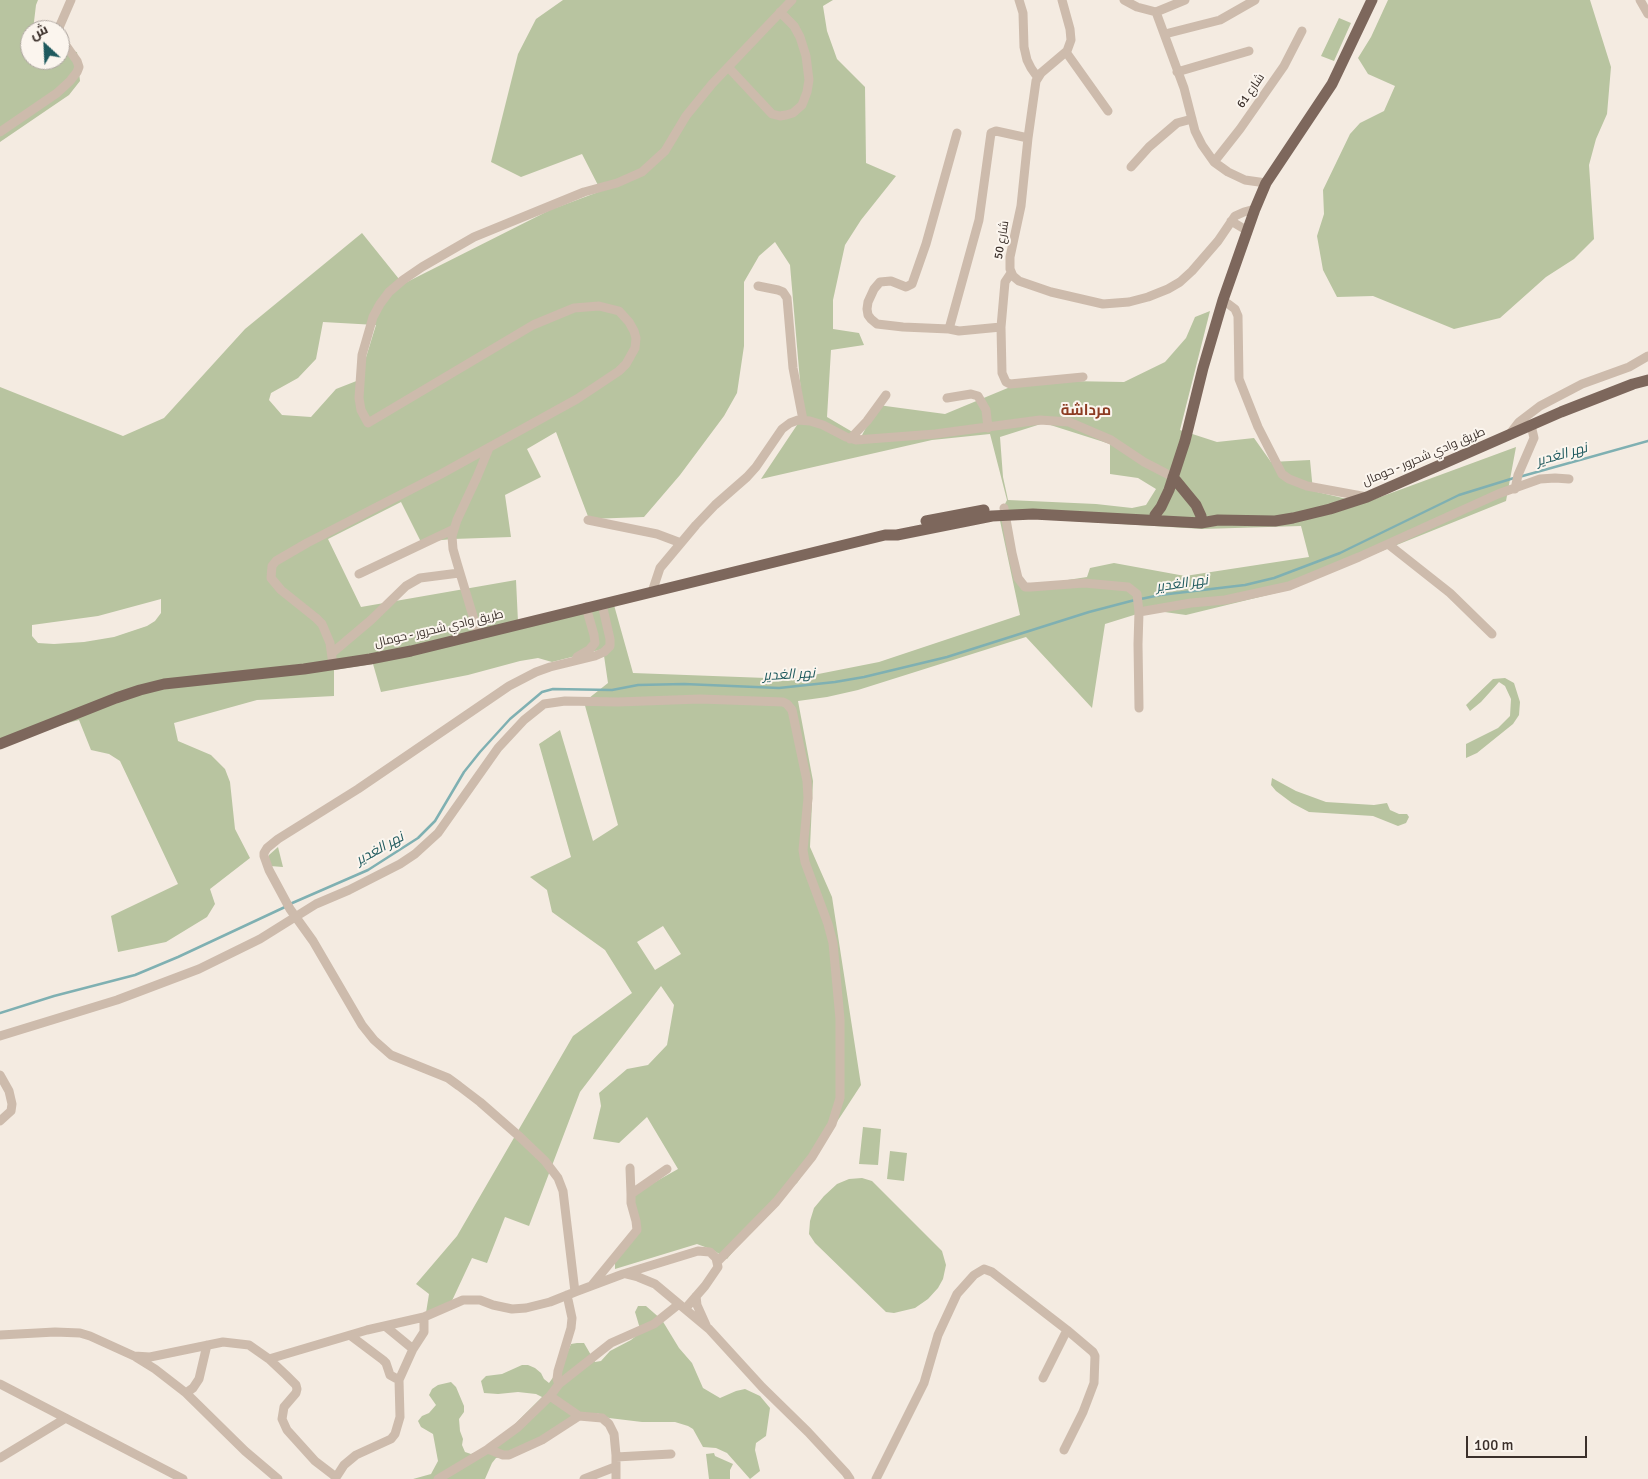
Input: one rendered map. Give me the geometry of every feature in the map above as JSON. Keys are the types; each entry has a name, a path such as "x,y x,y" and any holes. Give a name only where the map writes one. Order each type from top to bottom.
{"main road":[{"path":"1155,515 1165,499 1188,432 1202,368 1246,230 1266,183 1332,84 1372,0"},
{"name":"طريق وادي شحرور - حومال","path":"1633,384 1648,375"},
{"name":"طريق وادي شحرور - حومال","path":"0,744 116,698 164,684 333,659 411,651 479,636 885,535 897,535 979,510 1201,520 1275,521 1330,509 1367,497 1531,424 1633,384 1648,380"},
{"path":"1173,477 1189,495 1201,520"},
{"name":"طريق وادي شحرور - حومال","path":"1131,517 1155,515 1201,520"}],"street":[{"path":"62,20 71,0"},
{"path":"333,659 330,643 322,624 275,584 271,578 272,566 284,556 373,511 577,399 619,371 626,364 635,348 636,338 629,322 618,312 600,306 574,308 533,326 368,423 361,410 359,398 362,355 373,318 380,304 402,280 474,237 584,192 617,183 642,172 665,151 691,108 792,0"},
{"path":"1019,0 1023,13 1024,47 1027,60 1038,78 1070,46 1071,36 1062,0"},
{"path":"1124,0 1138,7 1156,12 1185,0"},
{"path":"1164,34 1220,20 1255,0"},
{"path":"1640,0 1648,14"},
{"path":"728,67 772,114 780,116 793,113 802,105 809,80 806,56 794,26 780,12"},
{"path":"1156,12 1184,88 1198,138 1214,162 1237,178 1266,183"},
{"name":"شارع 61","path":"1214,162 1279,74 1302,31"},
{"path":"0,132 57,93 74,76 79,67 70,51"},
{"path":"1177,72 1249,51"},
{"path":"1066,52 1108,111"},
{"name":"شارع 50","path":"1038,78 1028,138 1021,206 1010,261 1011,273 1019,281 1051,292 1103,304 1148,298 1180,282 1218,241 1230,221"},
{"path":"1131,168 1149,147 1177,123 1192,119"},
{"path":"949,329 979,220 992,133 996,132 1028,138"},
{"path":"956,133 926,244 912,284 906,287 891,281 880,282 874,289 867,309 871,320 877,324 959,331 1001,327"},
{"path":"1246,230 1230,221 1240,213 1255,209"},
{"path":"1011,273 1005,282 1001,327 1002,373 1006,382 1010,384 1083,378"},
{"path":"758,286 783,292 787,298 793,368 803,420"},
{"path":"1223,300 1235,309 1238,316 1239,379 1258,427 1282,474 1289,479 1308,486 1367,497"},
{"path":"1509,435 1519,422 1540,406 1582,384 1629,367 1648,356"},
{"path":"947,398 971,394 978,396 986,410 988,428"},
{"path":"850,439 867,421 886,395"},
{"path":"652,592 660,568 715,505 756,467 782,429 794,421 803,420 823,424 850,439 874,439 988,428 1040,420 1069,422 1111,440 1144,462 1173,477"},
{"path":"1515,487 1518,475 1534,438 1531,424"},
{"path":"479,636 453,549 454,529 481,469 488,448"},
{"path":"1139,610 1225,600 1277,590 1305,581 1515,487 1540,479 1569,479"},
{"path":"1004,511 1018,578 1025,587 1084,583 1128,587 1137,594 1139,610 1139,708"},
{"path":"588,520 657,534 681,543"},
{"path":"358,574 454,529"},
{"path":"1388,544 1450,594 1492,634"},
{"path":"333,659 406,586 420,578 459,573"},
{"path":"559,1384 557,1379 558,1371 572,1322 563,1191 558,1178 545,1161 520,1137 459,1086 448,1078 392,1054 374,1040 362,1025 322,957 282,895 264,861 264,853 272,844 427,743 509,686 536,672 604,652 610,646 602,604"},
{"path":"568,662 586,653 595,643 586,608"},
{"path":"0,1036 110,1003 174,979 236,951 316,904 382,874 415,854 427,845 452,816 465,794 498,748 524,720 544,704 565,700 618,702 700,699 784,702 788,704 792,710 807,781 808,798 803,850 805,862 833,943 840,1019 840,1098 832,1124 812,1156 776,1202 718,1261 716,1270 696,1296 654,1324 611,1343 559,1384 550,1396 518,1427 438,1479"},
{"path":"0,1075 9,1091 12,1104 11,1111 0,1121"},
{"path":"592,1286 637,1230 631,1203 630,1168"},
{"path":"631,1194 666,1169"},
{"path":"268,1360 385,1326 424,1318 463,1300 480,1300 512,1309 526,1308 550,1302 623,1274 702,1251 710,1252 718,1261"},
{"path":"650,1282 649,1274 654,1265"},
{"path":"876,1479 924,1383 938,1335 957,1294 980,1270 984,1269 992,1272 1093,1352 1095,1362 1094,1383 1084,1412 1064,1450"},
{"path":"623,1274 650,1282 709,1329 762,1387 808,1432 850,1479"},
{"path":"696,1296 697,1304 709,1329"},
{"path":"134,1356 150,1357 223,1342 249,1345 296,1385 296,1393 284,1406 282,1420 287,1430 335,1478 344,1465 356,1455 392,1438 395,1434 400,1417 399,1380 413,1349 424,1332 424,1318"},
{"path":"385,1326 413,1349"},
{"path":"1043,1378 1067,1330"},
{"path":"0,1335 55,1332 80,1334 90,1336 134,1356 155,1368 186,1393 245,1451 278,1479"},
{"path":"351,1336 384,1360 390,1375 399,1380"},
{"path":"186,1393 193,1388 199,1379 207,1345"},
{"path":"0,1384 183,1479"},
{"path":"550,1396 579,1416 602,1418 609,1424 614,1434 616,1479"},
{"path":"488,1448 503,1455 509,1455 542,1440 579,1416"},
{"path":"0,1458 66,1418"},
{"path":"616,1457 671,1454"},
{"path":"584,1479 615,1467"}],"green space":[{"path":"0,0 38,0 34,20 20,20 20,70 70,70 70,51 77,52 80,81 69,95 0,142"},
{"path":"563,0 833,0 823,6 827,31 837,59 865,87 866,163 896,176 861,220 845,245 833,300 833,329 859,333 864,345 831,350 827,417 861,437 878,405 945,414 1015,385 1068,381 1124,382 1165,362 1186,338 1195,317 1210,311 1180,430 1217,442 1254,438 1271,462 1310,460 1313,491 1364,503 1516,447 1506,501 1280,592 1186,615 1150,610 1105,624 1092,708 1026,637 858,690 798,701 813,781 810,847 832,897 861,1085 797,1183 778,1197 727,1259 713,1250 697,1244 615,1269 615,1262 638,1232 632,1195 678,1169 647,1117 619,1143 593,1139 601,1106 599,1093 627,1069 648,1065 667,1045 674,1005 661,986 580,1092 529,1226 505,1217 487,1263 472,1258 450,1305 425,1319 429,1294 416,1284 457,1236 573,1036 632,993 605,950 552,912 547,890 530,877 571,857 539,744 560,730 593,841 618,825 584,702 608,683 603,649 552,662 538,658 520,661 468,675 381,692 373,664 334,670 334,696 257,700 174,723 178,741 211,755 225,769 230,782 235,829 250,858 210,889 215,904 207,917 166,942 118,952 111,916 178,884 120,761 109,754 91,750 79,720 49,728 0,747 0,387 123,436 164,418 245,329 362,233 403,284 550,210 601,191 582,154 521,177 491,162 518,54 536,19","holes":["775,242 790,265 803,416 761,479 932,440 990,434 1007,500 999,516 1020,615 879,662 793,679 633,673 614,605 518,622 516,580 361,607 328,539 401,502 421,542 511,537 505,495 541,477 527,449 556,432 589,519 644,517 680,475 724,416 737,393 744,346 744,282 759,256","323,322 376,325 359,380 336,389 311,417 282,415 269,400 271,393 298,378 316,359","1044,423 1110,444 1110,474 1138,478 1156,489 1146,505 1132,508 1096,504 1008,500 1003,477 1000,437","1009,517 1202,529 1301,526 1309,557 1185,576 1114,563 1090,568 1087,577 1035,585 1021,582","161,599 161,613 155,621 147,626 114,637 84,642 38,643 32,636 32,625 98,616","663,926 681,954 655,970 637,942"]},
{"path":"1388,0 1590,0 1611,67 1607,114 1596,139 1589,165 1594,239 1574,259 1546,277 1500,318 1454,329 1373,296 1337,297 1323,270 1317,236 1324,214 1323,190 1350,134 1360,123 1384,111 1395,86 1368,74 1358,58 1371,37"},
{"path":"1339,18 1351,23 1334,61 1321,56"},
{"path":"1505,678 1514,683 1520,702 1519,715 1513,724 1477,753 1466,758 1466,744 1498,728 1510,716 1511,699 1505,686 1499,682 1470,711 1466,705 1493,679"},
{"path":"1272,778 1296,791 1326,802 1374,805 1387,803 1390,810 1399,814 1407,814 1409,817 1406,823 1398,826 1373,816 1309,812 1292,803 1276,791 1271,785"},
{"path":"278,847 283,867 270,866 268,861 269,855"},
{"path":"863,1127 881,1129 878,1165 859,1164"},
{"path":"890,1151 907,1153 904,1181 887,1179"},
{"path":"862,1178 872,1181 942,1251 946,1265 943,1279 928,1299 915,1308 894,1313 886,1312 815,1243 809,1234 814,1208 837,1184 849,1179"},
{"path":"638,1306 646,1306 662,1320 679,1348 692,1363 703,1388 720,1398 745,1389 760,1396 770,1408 766,1436 756,1443 755,1450 760,1471 750,1479 727,1453 716,1448 703,1447 693,1429 688,1426 675,1422 642,1422 609,1418 597,1413 589,1413 502,1457 496,1458 485,1479 413,1479 431,1474 438,1461 433,1434 421,1427 418,1421 436,1405 429,1395 432,1389 438,1385 451,1382 456,1387 464,1406 464,1412 459,1419 463,1439 462,1445 465,1452 471,1454 497,1442 542,1397 536,1394 518,1392 484,1393 481,1381 486,1376 502,1374 522,1365 528,1365 541,1373 549,1383 562,1365 571,1344 577,1343 584,1343 595,1362 601,1361 610,1351 631,1340 641,1332 635,1312"},
{"path":"714,1453 715,1456 733,1464 730,1470 730,1479 709,1479 706,1454"}],"waterway":[{"name":"نهر الغدير","path":"1519,477 1648,441"},
{"name":"نهر الغدير","path":"290,904 368,870 418,838 435,821 464,772 480,752 510,719 542,692 553,689 612,690 638,685 684,684 779,688 864,677 947,657 1089,612 1131,601 1160,595 1245,585 1274,578 1340,553 1459,495 1514,478"},
{"name":"نهر الغدير","path":"0,1013 54,996 135,975 285,907"}],"district":[{"name":"مرداشة","path":"1086,411"}]}
